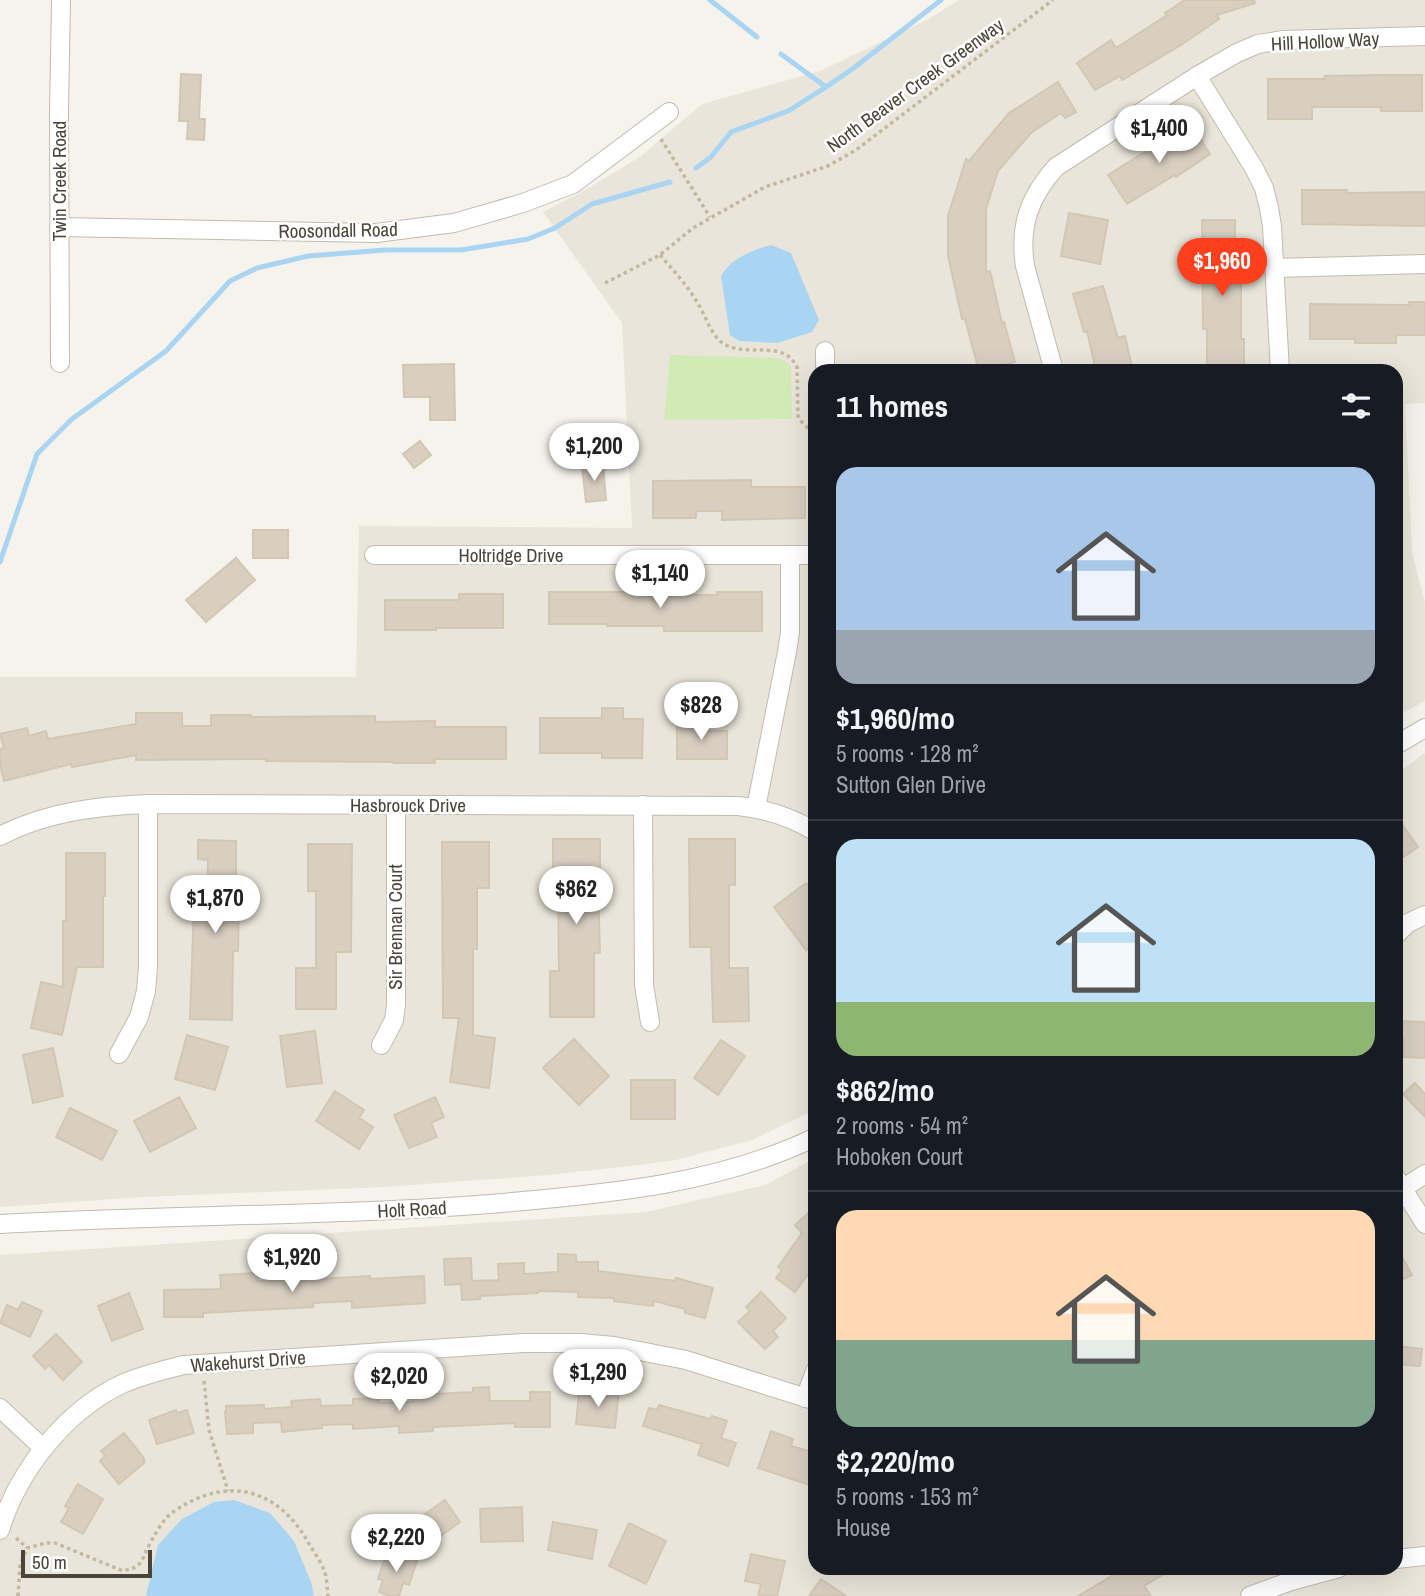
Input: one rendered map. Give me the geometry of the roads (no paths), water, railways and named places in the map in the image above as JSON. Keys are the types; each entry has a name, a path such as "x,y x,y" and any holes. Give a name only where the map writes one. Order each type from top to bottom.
{"street":[{"name":"Twin Creek Road","path":"60,363 61,0"},
{"name":"Hill Hollow Way","path":"1052,364 1025,266 1023,248 1025,221 1035,195 1056,167 1197,76 1237,52 1258,44 1283,40 1425,36"},
{"path":"1197,76 1264,188 1271,217 1280,364"},
{"name":"Roosondall Road","path":"59,226 376,233 454,223 523,203 573,184 669,111"},
{"path":"1275,268 1425,264"},
{"path":"825,351 825,364"},
{"name":"Holtridge Drive","path":"374,555 808,555"},
{"path":"756,808 790,632 790,555"},
{"path":"1403,741 1425,728"},
{"path":"119,1054 139,1017 149,967 148,803"},
{"name":"Hasbrouck Drive","path":"0,836 24,825 74,811 148,803 738,806 782,815 808,828"},
{"path":"643,805 644,985 650,1022"},
{"name":"Sir Brennan Court","path":"381,1045 394,1020 396,1005 396,806"},
{"path":"1403,928 1425,915"},
{"name":"Holt Road","path":"0,1224 432,1209 602,1194 715,1173 808,1141"},
{"path":"1403,1185 1425,1174"},
{"path":"1403,1193 1425,1224"},
{"name":"Wakehurst Drive","path":"0,1530 16,1489 43,1448 80,1412 101,1395 123,1383 184,1364 523,1343 580,1343 614,1346 686,1360 808,1398"},
{"path":"0,1408 43,1448"},
{"path":"1403,1558 1425,1556"},
{"path":"1250,1596 1313,1575"}],"water":[{"path":"771,245 791,253 819,320 812,332 777,343 739,341 730,335 721,276 736,260"},
{"path":"234,1500 270,1513 294,1541 314,1596 146,1596 158,1545 182,1519 214,1502"}],"waterway":[{"path":"710,0 757,37"},
{"path":"696,168 711,157 731,132 788,111 855,67 941,0"},
{"path":"781,54 826,87"},
{"path":"0,562 37,454 72,419 166,351 230,281 257,268 308,256 385,250 461,250 528,239 555,228 592,204 670,182"}]}
